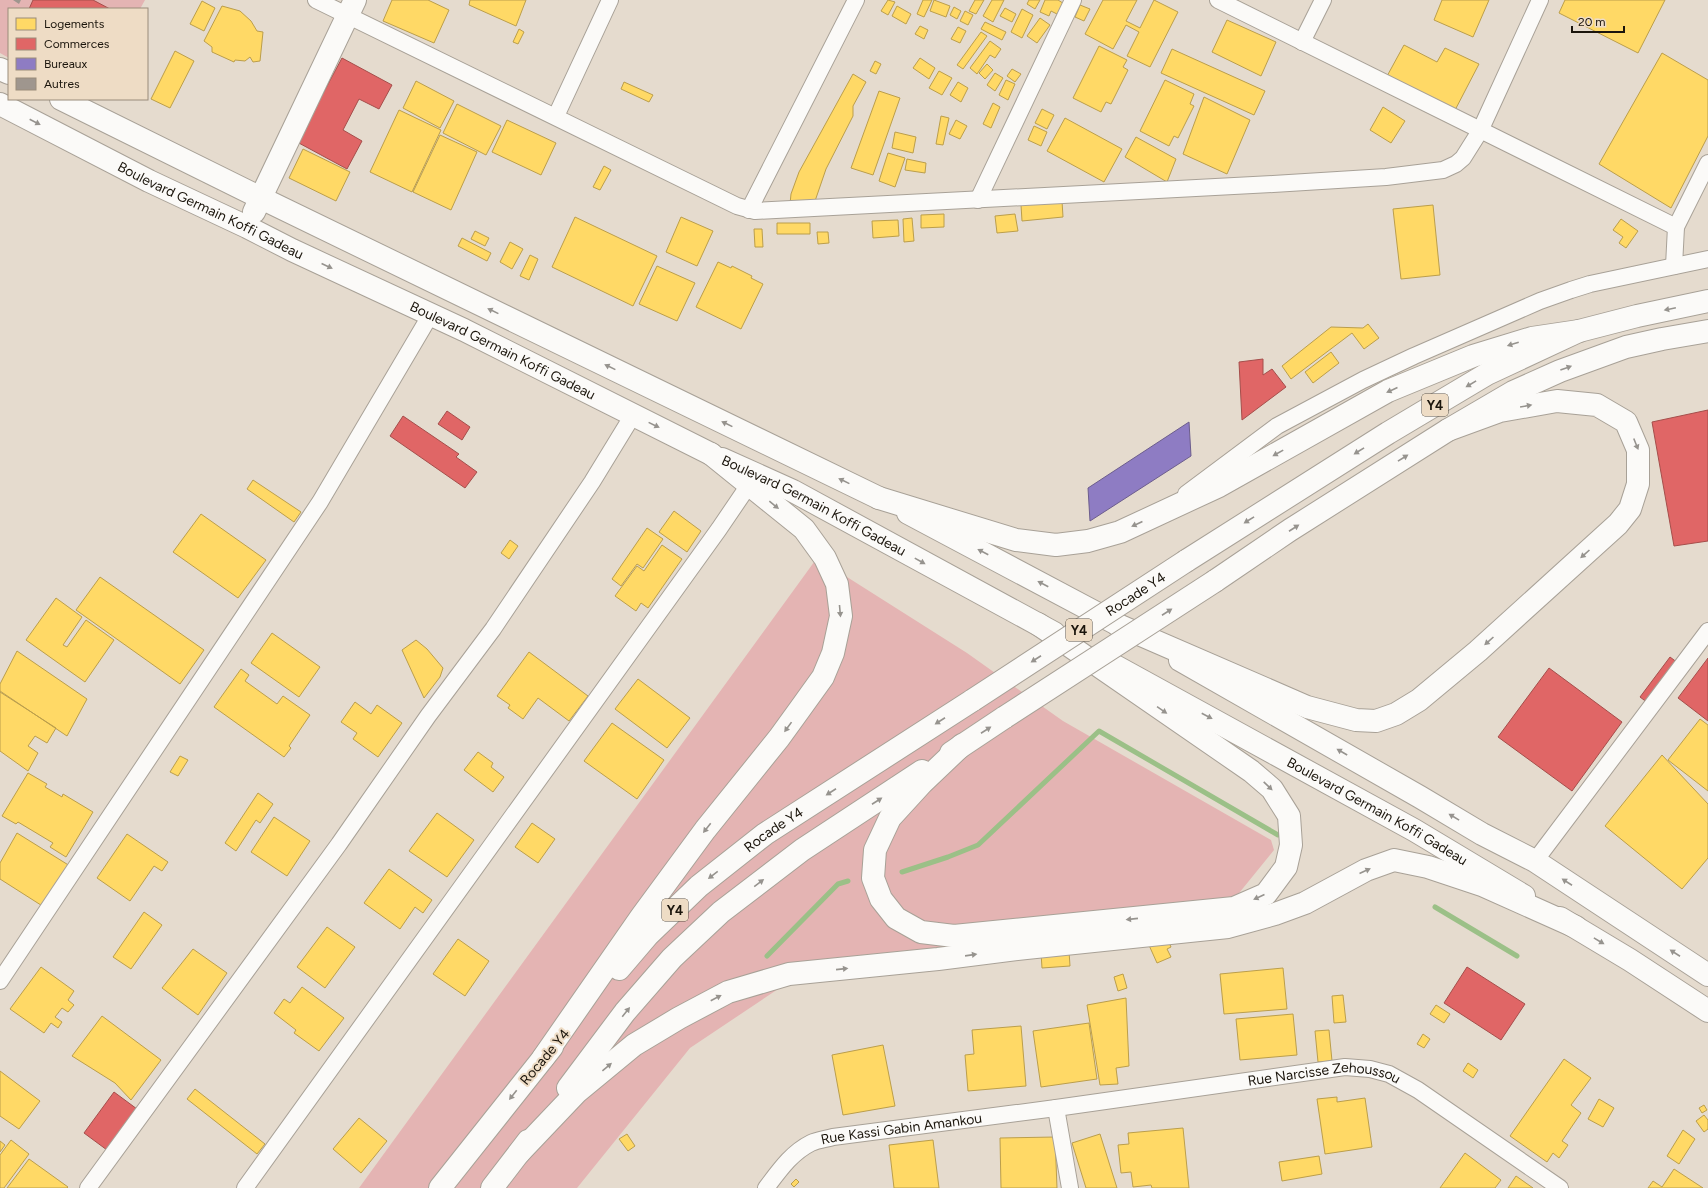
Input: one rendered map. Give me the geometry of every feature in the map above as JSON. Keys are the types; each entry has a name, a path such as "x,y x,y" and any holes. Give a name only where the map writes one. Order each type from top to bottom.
{"main road":[{"path":"247,227 351,8"},
{"path":"64,100 260,198 879,498 1018,570 1118,625 1420,797 1482,834 1535,861 1708,975"},
{"name":"Boulevard Germain Koffi Gadeau","path":"0,104 149,180 292,250 431,314 539,367 711,454 753,479 793,491 1414,830 1630,960 1708,1011"},
{"name":"Y4","path":"1579,331 1637,316 1708,301"},
{"path":"879,498 1016,540 1056,545 1088,541 1120,532 1219,486 1388,392 1473,356 1532,338 1579,331"},
{"name":"Rocade Y4","path":"440,1188 543,1058 648,935 699,886 764,834 1388,432 1487,374 1579,331"},
{"name":"Y4","path":"492,1188 625,1012 672,958 720,912 802,850 1215,581 1290,530 1448,430 1513,392 1560,371 1626,347 1708,331"},
{"path":"1118,625 1307,707 1356,720 1376,721 1396,714 1419,700 1478,651 1618,524 1630,509 1638,484 1638,450 1626,422 1597,405 1557,401 1500,411 1448,430"},
{"path":"543,1058 640,917 705,830 779,738 800,709 823,676 833,653 841,616 837,584 825,558 804,529 753,479"},
{"path":"962,745 922,783 890,818 875,850 873,878 881,899 896,918 922,932 954,936 1234,908 1266,894 1286,867 1291,845 1289,816 1272,789 1251,771 1038,624"},
{"path":"519,1153 577,1092 634,1045 678,1018 728,992 789,974 938,960 1011,950 1228,927 1276,914 1305,903 1366,870 1394,860 1428,867 1482,885 1576,927"}],"street":[{"path":"316,0 351,8 556,116 749,210 764,211 1273,184 1386,177 1443,170 1456,164 1463,158 1480,131 1540,0"},
{"path":"556,116 610,0"},
{"path":"749,210 856,0"},
{"path":"978,200 1073,0"},
{"path":"1218,0 1676,227"},
{"path":"1302,42 1322,0"},
{"path":"1674,266 1676,227 1680,216 1708,163"},
{"path":"1158,514 1277,426 1369,377 1453,338 1564,292 1590,284 1708,259"},
{"path":"0,981 320,502 431,314"},
{"path":"88,1188 339,844 428,716 493,629 592,482 633,415"},
{"path":"245,1188 710,542 753,479"},
{"path":"1535,861 1708,631"},
{"name":"Rue Narcisse Zehoussou","path":"1056,1108 1345,1067 1370,1069 1389,1074 1418,1090 1560,1188"},
{"path":"1056,1108 1070,1188"},
{"name":"Rue Kassi Gabin Amankou","path":"766,1188 796,1152 812,1142 840,1136 1056,1108"}],"shaded area":[{"path":"0,0 145,0 141,8 8,8 8,57 0,53"},
{"path":"817,558 967,653 1063,721 1271,840 1274,850 1218,919 823,959 690,1048 577,1188 359,1188"}],"building: Logements":[{"path":"392,0 428,0 449,10 434,43 383,21"},
{"path":"470,0 526,0 516,26 469,5"},
{"path":"888,0 895,2 888,15 881,11"},
{"path":"923,0 932,0 924,17 917,14"},
{"path":"934,0 950,6 946,17 930,11"},
{"path":"975,0 984,0 976,14 969,11"},
{"path":"992,0 1004,0 993,22 983,16"},
{"path":"1029,0 1040,0 1035,9 1027,4"},
{"path":"1045,0 1058,0 1066,5 1061,16 1051,11 1049,16 1040,12"},
{"path":"1103,0 1137,0 1126,21 1140,28 1154,0 1178,12 1150,67 1127,56 1139,32 1126,25 1113,49 1085,34"},
{"path":"1442,0 1489,0 1473,37 1434,20"},
{"path":"1565,0 1665,0 1638,53 1559,13"},
{"path":"202,1 215,8 204,31 190,24"},
{"path":"1080,5 1090,9 1084,21 1075,17"},
{"path":"222,6 240,11 251,21 257,31 263,32 260,61 253,62 250,57 245,61 235,60 234,62 212,52 212,47 204,41"},
{"path":"897,6 911,14 906,24 892,16"},
{"path":"954,7 961,11 957,19 950,15"},
{"path":"1005,8 1016,14 1012,22 1000,16"},
{"path":"1022,9 1033,15 1022,38 1011,32"},
{"path":"965,11 973,15 968,25 960,21"},
{"path":"1040,18 1050,25 1037,43 1027,36"},
{"path":"1227,20 1276,42 1261,76 1212,52"},
{"path":"985,22 1006,32 1002,40 981,29"},
{"path":"920,26 928,30 924,39 915,34"},
{"path":"958,27 966,31 960,43 951,39"},
{"path":"519,29 524,32 518,44 513,42"},
{"path":"981,32 987,36 963,69 957,65"},
{"path":"990,41 1001,49 995,58 990,55 977,74 970,68"},
{"path":"1404,45 1437,62 1445,48 1479,64 1453,114 1386,78"},
{"path":"1099,46 1127,60 1123,67 1128,70 1111,104 1106,102 1101,112 1073,98"},
{"path":"1172,49 1265,91 1254,115 1161,73"},
{"path":"175,51 194,61 170,108 151,99"},
{"path":"1662,53 1708,80 1708,136 1671,208 1599,164"},
{"path":"920,58 935,68 929,79 913,68"},
{"path":"875,61 881,64 876,74 870,71"},
{"path":"987,64 993,70 985,79 979,73"},
{"path":"1012,69 1021,74 1015,82 1007,76"},
{"path":"939,71 952,78 942,95 929,88"},
{"path":"995,73 1003,78 995,91 987,85"},
{"path":"853,74 866,82 853,106 853,116 826,169 814,204 790,204 791,194 799,172"},
{"path":"1006,80 1015,84 1008,100 999,95"},
{"path":"1165,80 1194,94 1190,104 1194,106 1178,138 1174,136 1169,146 1140,131"},
{"path":"416,81 454,101 440,128 403,108"},
{"path":"624,82 653,95 649,102 621,89"},
{"path":"958,82 968,88 961,102 950,95"},
{"path":"879,91 900,98 873,175 851,168"},
{"path":"1204,97 1250,120 1227,174 1183,154"},
{"path":"993,103 1000,107 991,128 983,124"},
{"path":"457,104 501,126 486,155 443,133"},
{"path":"1383,107 1405,121 1391,143 1370,130"},
{"path":"1042,109 1054,115 1047,129 1035,123"},
{"path":"399,110 441,130 412,192 370,172"},
{"path":"941,116 949,118 943,145 936,144"},
{"path":"1065,118 1122,149 1104,182 1047,151"},
{"path":"507,120 556,143 541,175 492,152"},
{"path":"956,120 967,126 960,139 949,134"},
{"path":"1034,126 1047,132 1041,146 1028,140"},
{"path":"895,132 916,137 913,153 892,148"},
{"path":"440,135 477,152 451,210 413,192"},
{"path":"1136,137 1176,159 1167,182 1125,157"},
{"path":"303,149 350,172 336,201 289,178"},
{"path":"888,153 905,158 895,187 879,181"},
{"path":"907,159 926,163 925,173 905,170"},
{"path":"604,166 611,170 600,190 593,187"},
{"path":"1062,201 1063,217 1022,221 1021,205"},
{"path":"1433,205 1440,275 1401,279 1393,209"},
{"path":"944,214 944,227 921,228 921,215"},
{"path":"1015,214 1018,231 997,233 995,216"},
{"path":"575,217 657,256 633,306 552,267"},
{"path":"681,217 713,231 697,266 666,252"},
{"path":"912,218 914,241 904,242 903,219"},
{"path":"1621,219 1638,231 1626,248 1619,243 1623,237 1613,230"},
{"path":"898,220 899,236 873,238 872,221"},
{"path":"777,223 810,223 810,234 777,234"},
{"path":"754,229 762,229 763,247 755,247"},
{"path":"475,231 489,238 485,246 471,239"},
{"path":"817,232 828,232 829,243 818,244"},
{"path":"462,238 491,253 487,261 458,246"},
{"path":"510,242 523,249 512,269 500,262"},
{"path":"530,255 538,259 529,280 520,276"},
{"path":"718,262 731,268 732,266 752,276 751,278 763,284 741,329 696,307"},
{"path":"657,266 695,283 677,321 639,304"},
{"path":"1368,324 1379,338 1364,349 1352,333 1291,379 1282,366 1331,327 1363,328"},
{"path":"1331,352 1339,363 1313,383 1305,372"},
{"path":"253,480 301,512 294,522 247,489"},
{"path":"674,511 701,531 687,552 659,532"},
{"path":"201,514 266,560 238,598 173,552"},
{"path":"647,528 663,539 643,568 637,564 621,586 612,579"},
{"path":"510,540 518,546 509,559 501,553"},
{"path":"662,545 682,559 648,608 641,603 636,611 615,596 637,566 644,571"},
{"path":"100,577 204,650 180,684 76,610"},
{"path":"56,598 82,617 63,645 67,647 86,620 114,640 85,682 26,640"},
{"path":"272,633 320,667 299,697 251,663"},
{"path":"416,640 427,649 443,668 440,677 424,698 402,650"},
{"path":"17,651 87,699 67,736 0,691 0,684"},
{"path":"529,652 588,696 569,721 538,698 523,719 508,708 510,705 497,696"},
{"path":"241,669 249,675 245,681 277,704 283,696 310,715 289,746 291,748 284,757 214,707"},
{"path":"638,679 690,718 667,748 615,709"},
{"path":"0,692 56,728 47,743 35,736 28,746 38,753 28,771 0,751"},
{"path":"355,702 371,714 377,705 402,723 378,757 353,739 357,733 341,722"},
{"path":"1700,719 1708,725 1708,791 1668,760"},
{"path":"612,723 664,760 637,799 584,761"},
{"path":"478,752 493,763 491,767 504,777 493,792 464,770"},
{"path":"1662,755 1708,804 1708,858 1682,889 1605,826"},
{"path":"180,756 188,760 178,776 170,772"},
{"path":"28,773 47,784 45,787 62,797 63,794 93,812 66,857 50,847 53,843 18,822 16,824 2,816"},
{"path":"258,793 273,804 260,823 256,820 236,851 225,843"},
{"path":"437,813 474,840 447,877 409,851"},
{"path":"274,817 310,841 287,876 251,852"},
{"path":"532,823 555,839 538,863 515,847"},
{"path":"17,833 70,866 44,907 0,879 0,863"},
{"path":"127,834 168,862 162,871 154,866 130,901 97,878"},
{"path":"389,869 432,900 423,913 415,907 400,929 364,903"},
{"path":"144,912 162,925 131,969 113,957"},
{"path":"327,927 355,947 325,988 297,967"},
{"path":"1166,936 1171,947 1167,949 1171,957 1157,963 1148,943"},
{"path":"458,939 489,961 465,996 433,974"},
{"path":"193,949 227,973 198,1015 162,988"},
{"path":"1069,951 1070,966 1042,968 1041,953"},
{"path":"41,967 74,991 68,1000 74,1005 68,1012 62,1008 55,1017 62,1022 58,1028 51,1023 44,1033 10,1009"},
{"path":"1283,968 1287,1009 1224,1014 1220,974"},
{"path":"1123,974 1127,988 1118,991 1114,977"},
{"path":"302,987 344,1018 319,1051 294,1033 296,1030 274,1013 284,999 290,1003"},
{"path":"1343,995 1346,1022 1334,1023 1332,996"},
{"path":"1126,998 1129,1066 1116,1068 1118,1084 1100,1085 1087,1005"},
{"path":"1436,1005 1450,1014 1444,1023 1430,1014"},
{"path":"1293,1014 1297,1055 1240,1060 1236,1019"},
{"path":"102,1016 161,1060 131,1100 115,1083 72,1056"},
{"path":"1089,1023 1097,1079 1041,1087 1033,1031"},
{"path":"1021,1026 1026,1086 968,1091 965,1055 974,1054 972,1030"},
{"path":"1329,1030 1332,1061 1318,1062 1315,1031"},
{"path":"1423,1034 1430,1039 1424,1048 1417,1044"},
{"path":"883,1045 895,1106 843,1115 832,1055"},
{"path":"1564,1059 1591,1078 1571,1105 1581,1113 1562,1141 1568,1145 1559,1158 1553,1153 1547,1162 1510,1136"},
{"path":"1468,1063 1478,1070 1473,1078 1463,1071"},
{"path":"0,1071 40,1101 19,1129 0,1116"},
{"path":"195,1089 265,1144 257,1154 187,1099"},
{"path":"1337,1097 1337,1102 1365,1098 1372,1147 1325,1154 1317,1099"},
{"path":"1599,1099 1614,1108 1603,1127 1588,1119"},
{"path":"1704,1105 1707,1110 1702,1113 1699,1108"},
{"path":"1704,1115 1708,1120 1708,1129 1704,1132 1696,1121"},
{"path":"359,1118 387,1141 361,1173 333,1149"},
{"path":"1183,1128 1189,1188 1152,1188 1151,1185 1133,1187 1131,1172 1121,1173 1118,1145 1129,1144 1128,1133"},
{"path":"1683,1130 1695,1139 1679,1164 1667,1156"},
{"path":"627,1134 635,1146 628,1151 619,1139"},
{"path":"1100,1134 1117,1188 1086,1188 1072,1143"},
{"path":"1055,1137 1057,1188 1001,1188 1000,1138"},
{"path":"11,1140 29,1154 4,1188 0,1188 0,1155"},
{"path":"933,1140 939,1188 894,1188 889,1145"},
{"path":"0,1141 5,1145 0,1152"},
{"path":"1465,1153 1501,1180 1495,1188 1440,1188"},
{"path":"1319,1156 1322,1174 1282,1181 1279,1162"},
{"path":"29,1159 68,1187 7,1188"},
{"path":"1674,1169 1703,1188 1648,1188 1653,1181 1662,1187"},
{"path":"1516,1176 1533,1188 1508,1188"},
{"path":"796,1179 799,1182 794,1187 791,1184"}],"building: Commerces":[{"path":"33,0 93,0 108,8 29,8"},
{"path":"342,58 392,85 379,109 359,99 343,130 362,141 347,169 297,142"},
{"path":"1263,359 1263,375 1272,369 1286,387 1242,420 1239,362"},
{"path":"1708,410 1708,541 1674,546 1652,422"},
{"path":"447,411 470,427 462,440 438,424"},
{"path":"403,416 459,454 456,457 477,472 465,488 390,436"},
{"path":"1670,657 1678,663 1648,703 1640,697"},
{"path":"1708,658 1708,721 1678,698"},
{"path":"1549,668 1622,722 1572,791 1498,737"},
{"path":"1467,967 1525,1004 1501,1040 1444,1003"},
{"path":"114,1092 137,1109 107,1150 84,1133"}],"building: Bureaux":[{"path":"1189,422 1191,456 1090,521 1088,488"}],"building: Autres":[{"path":"13,0 21,0 19,4"}],"waterway":[{"path":"902,872 948,857 978,845 1099,731 1278,835"},
{"path":"767,956 838,884 848,881"},
{"path":"1435,907 1517,956"}]}
